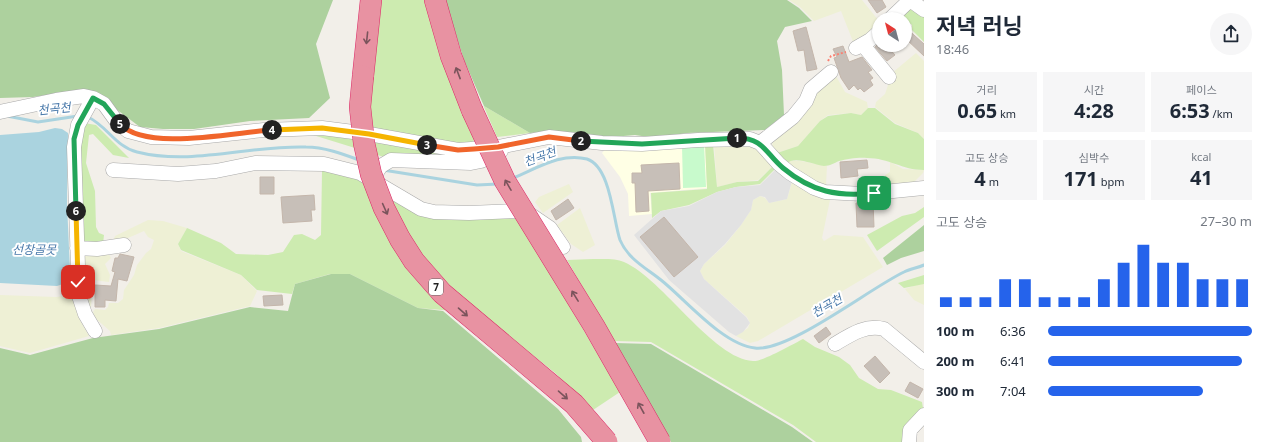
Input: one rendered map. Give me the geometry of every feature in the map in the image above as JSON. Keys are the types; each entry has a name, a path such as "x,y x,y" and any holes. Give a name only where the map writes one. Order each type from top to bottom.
{"highway":[{"name":"7","path":"371,0 360,107 364,142 371,174 384,208 400,239 414,261 442,293 574,404 607,442"},
{"path":"435,0 451,56 472,110 505,181 594,326 660,442"}],"street":[{"path":"897,12 910,0 924,10"},
{"path":"872,37 859,46 888,77"},
{"path":"760,143 793,117 806,101 811,89 831,72"},
{"path":"0,112 84,96 93,98 104,104 122,127 137,134 151,137 190,138 264,130 322,128 369,134 458,150 512,145 549,137 602,143 660,144 698,140 750,138 760,143 784,169 810,185 825,192 856,194 924,188"},
{"path":"93,98 78,125 74,139 80,300 89,322 95,331"},
{"path":"113,170 178,174 216,170 255,163 312,163 339,167 360,173 377,172 391,160 471,163 490,157 512,145"},
{"path":"377,172 421,209 434,212 469,213 516,211 528,213 550,228 563,247"},
{"path":"77,248 97,249 124,245"},
{"path":"835,344 856,332 876,327 884,329 924,362"},
{"path":"909,442 910,430 924,415"}],"path":[{"path":"831,72 828,60 829,58 859,46"}],"shaded area":[{"path":"789,0 862,0 872,12 872,31 854,44 841,11 814,21 800,7"},
{"path":"916,53 924,61 924,139 918,133 895,123 875,107 876,102 885,94 892,73"},
{"path":"836,76 845,92 867,102 868,108 861,115 851,113 828,115 820,121 798,146 777,153 773,148 772,141 813,94"},
{"path":"714,143 752,143 773,166 758,180 737,182 717,187"},
{"path":"705,144 707,188 650,193 652,214 629,216 628,194 620,177 602,153 607,147"},
{"path":"789,161 801,161 827,166 826,185 817,184 786,164"},
{"path":"890,162 903,169 924,170 912,184 886,186 885,175 890,172"},
{"path":"776,169 792,181 787,199 769,203 765,197 760,196 753,200 751,210 741,225 725,244 704,264 700,271 704,279 746,317 750,323 743,332 736,336 729,332 669,280 634,235 661,211 689,206 717,192 736,187 760,185"},
{"path":"792,182 815,195 830,200 822,238 824,241 834,235 863,237 883,267 758,341 750,343 736,336 748,328 750,323 747,317 704,279 700,271 704,264 725,245 741,225 751,210 753,200 760,196 765,198 769,203 787,199"},
{"path":"569,184 573,192 543,213 535,202 539,197"},
{"path":"580,208 595,245 583,252 571,244 557,225"},
{"path":"148,220 163,221 187,228 178,244 181,251 241,275 257,291 250,306 159,328 111,335 110,331 95,318 93,312 95,309 105,310 109,303 118,303 123,299 124,290 134,275 137,265 151,249 154,240 148,237 144,231 121,241 113,241 115,236"},
{"path":"107,251 111,258 105,264 110,275 109,282 93,280 91,307 85,305 84,252"},
{"path":"919,284 924,284 924,305 914,300 905,289"},
{"path":"0,295 56,297 73,295 80,320 89,336 30,353 0,346"}],"green space":[{"path":"0,0 333,0 316,44 330,98 309,118 250,121 194,129 163,129 140,127 96,94 83,90 33,97 0,98"},
{"path":"379,0 427,0 475,140 465,146 371,130 369,78"},
{"path":"445,0 787,0 799,8 812,21 785,27 777,41 782,70 784,115 765,130 687,133 655,138 635,135 612,137 588,136 555,131 530,133 484,106 464,60"},
{"path":"908,7 924,15 924,42 912,30 912,12 906,12"},
{"path":"484,106 530,133 497,137"},
{"path":"868,108 875,108 895,124 918,133 924,139 924,170 909,168 882,160 864,158 842,160 826,166 799,160 790,161 786,164 777,153 798,146 820,121 828,116 851,113 861,115"},
{"path":"81,124 96,125 129,158 113,155 93,134 89,135 86,163 95,191 96,227 99,233 104,235 103,244 85,243 80,235"},
{"path":"314,133 481,158 384,157 313,135"},
{"path":"704,144 706,187 683,188 682,145"},
{"path":"705,144 713,144 717,187 737,182 758,181 773,166 776,168 760,184 736,187 717,192 689,205 661,211 652,218 651,193 707,189"},
{"path":"330,170 362,180 411,210 517,217 620,392 593,410 554,372 479,313 418,308 350,274 330,274 295,284 292,294 257,290 241,275 181,250 178,244 187,228 221,243 236,254 268,255 283,252 294,235 302,234 315,240 321,235 322,171"},
{"path":"924,207 924,217 877,251 867,235 902,216 915,213"},
{"path":"924,225 924,251 901,258 887,265 883,258"},
{"path":"593,259 621,261 639,271 655,284 721,347 738,357 757,361 803,339 815,347 839,357 850,365 859,378 878,389 891,390 922,402 923,408 906,424 904,442 816,442 793,425 651,342 614,341 567,260"},
{"path":"331,274 350,274 418,308 443,311 558,409 581,437 582,442 0,442 0,348 30,355 93,338 159,329 250,307 288,311 295,284"},
{"path":"924,275 924,284 904,288 898,283"},
{"path":"615,343 651,344 792,427 813,442 671,442"}],"water":[{"name":"선창골못","path":"55,128 62,129 68,133 67,204 70,270 68,276 65,282 57,286 0,283 0,135 39,132"}],"building":[{"path":"868,0 882,0 886,7 876,12"},
{"path":"806,27 817,69 807,71 804,50 798,51 793,31"},
{"path":"912,33 924,44 924,56 912,45"},
{"path":"843,46 849,62 862,57 872,70 868,72 873,78 870,80 873,85 864,92 860,88 858,90 854,85 849,90 841,78 834,58 837,57 833,49"},
{"path":"879,52 892,52 895,55 887,61"},
{"path":"867,160 868,168 857,169 858,176 841,178 840,162"},
{"path":"679,163 680,189 648,191 649,211 636,212 635,183 632,183 632,173 642,173 641,165"},
{"path":"260,177 274,177 274,194 260,194"},
{"path":"314,195 315,210 311,210 312,221 283,223 281,197"},
{"path":"568,199 574,208 556,220 551,211"},
{"path":"873,202 874,227 857,227 856,203"},
{"path":"664,217 698,257 674,277 640,237"},
{"path":"120,254 134,257 127,281 118,279 116,301 105,300 105,307 95,307 95,285 111,286 115,272 112,271 115,258 118,258"},
{"path":"282,295 283,305 264,306 263,296"},
{"path":"826,327 831,334 819,343 814,336"},
{"path":"875,356 890,373 880,383 864,366"},
{"path":"910,382 923,389 918,398 905,391"}],"waterway":[{"name":"천곡천","path":"7,116 38,122 78,116"},
{"name":"천곡천","path":"88,117 95,121 123,146 137,152 158,156 200,156 285,147 313,147 340,153 359,160"},
{"name":"천곡천","path":"513,178 549,162 568,158 577,157 587,159 595,164 606,183 620,240 628,253 638,263 671,288 705,320 730,339 743,345 755,348 770,347 788,340 830,318 889,280 906,271 924,265"},
{"name":"천곡천","path":"383,170 477,185 498,184"}],"route":[{"path":"78,282 74,139 75,132 83,114 93,98 104,104 117,122 128,131 151,137 170,139 264,130 322,128 369,134 458,150 512,145 549,137 602,143 642,144 750,138 760,143 784,169 814,188 836,194 874,193"}]}
